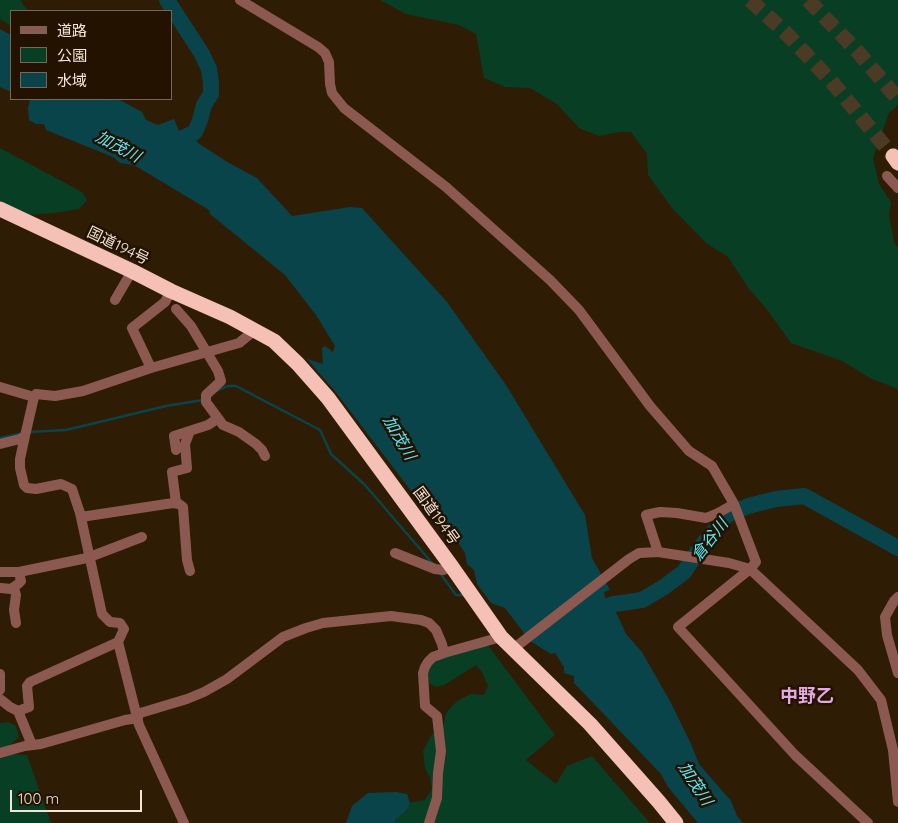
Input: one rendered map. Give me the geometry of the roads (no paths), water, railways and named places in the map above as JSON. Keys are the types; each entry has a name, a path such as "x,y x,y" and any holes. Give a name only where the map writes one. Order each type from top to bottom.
{"highway":[{"name":"国道194号","path":"0,209 255,330 274,341 298,364 328,398 501,637 516,647 590,724 676,823"}],"street":[{"path":"240,0 325,53 329,62 332,93 344,108 446,187 550,280 579,310 650,406 689,451 712,466 734,504 756,562 750,569 678,627 795,755 868,823"},
{"path":"887,176 898,188"},
{"path":"115,300 132,271"},
{"path":"151,368 132,328 164,302 170,291"},
{"path":"176,309 191,326 218,371 221,381 206,395 206,402 223,425 239,432 256,444 265,456"},
{"path":"0,387 34,396 36,394 55,396 83,391 151,368 239,342 255,330"},
{"path":"34,396 20,458 24,485 31,490 61,484 72,489 77,500 102,614 110,622 120,622 123,625 124,629 118,642 139,725 184,823"},
{"path":"176,450 174,436 208,425 218,419"},
{"path":"176,503 172,472 187,468 185,444 190,431"},
{"path":"0,444 25,436"},
{"path":"81,517 179,504 183,507 187,560 190,571"},
{"path":"658,552 646,514 660,512 677,513 706,518 718,514 734,504"},
{"path":"0,572 19,572 90,556 142,537"},
{"path":"516,647 624,563 640,554 658,552 729,563 750,569 858,670 881,700 895,747 898,802"},
{"path":"395,553 435,569 443,570 452,567"},
{"path":"1,588 14,588 21,581 19,572"},
{"path":"14,588 16,595 14,610 16,623"},
{"path":"898,597 886,617 887,635 898,673"},
{"path":"0,753 125,720 187,699 227,679 282,637 323,623 391,616 421,620 429,623 436,630 444,653"},
{"path":"429,823 437,798 441,751 437,716 425,706 423,673 428,662 444,653 501,637"},
{"path":"18,711 29,707 27,686 30,682 118,642"},
{"path":"0,674 0,690"},
{"path":"0,699 18,711 32,745"}],"water":[{"path":"0,29 10,34 10,92 0,87"},
{"name":"加茂川","path":"30,100 120,100 142,112 146,120 158,125 174,119 179,131 194,137 198,143 257,178 292,216 350,207 362,208 447,302 506,385 585,515 592,558 610,590 604,592 607,609 615,610 626,634 642,652 671,703 699,764 731,801 737,816 743,823 698,823 668,787 661,774 574,683 574,676 564,673 564,667 555,653 551,654 530,641 505,608 491,603 477,584 474,570 467,564 465,553 448,527 425,509 334,390 307,359 323,364 322,348 325,346 333,352 335,346 316,315 285,275 210,214 209,210 134,165 120,163 113,157 46,130 44,124 36,124 29,120 28,108"},
{"path":"396,792 407,794 410,803 406,811 395,820 395,823 346,823 352,806 368,793"}],"waterway":[{"path":"167,0 202,54 209,69 211,83 211,94 204,105 195,132 179,140 169,142"},
{"path":"217,391 227,386 236,386 320,430 331,454 365,485 433,564"},
{"path":"29,432 66,430 166,406 203,400"},
{"path":"0,438 24,433"},
{"name":"倉谷川","path":"586,612 614,604 642,600 664,587 684,572 700,548 727,515 748,506 776,499 804,496 898,548"},
{"path":"440,573 456,595 465,595"}],"tunnel":[{"path":"750,0 785,32 831,81 893,156"},
{"path":"808,0 858,52 898,99"}],"district":[{"name":"中野乙","path":"807,697"}]}
